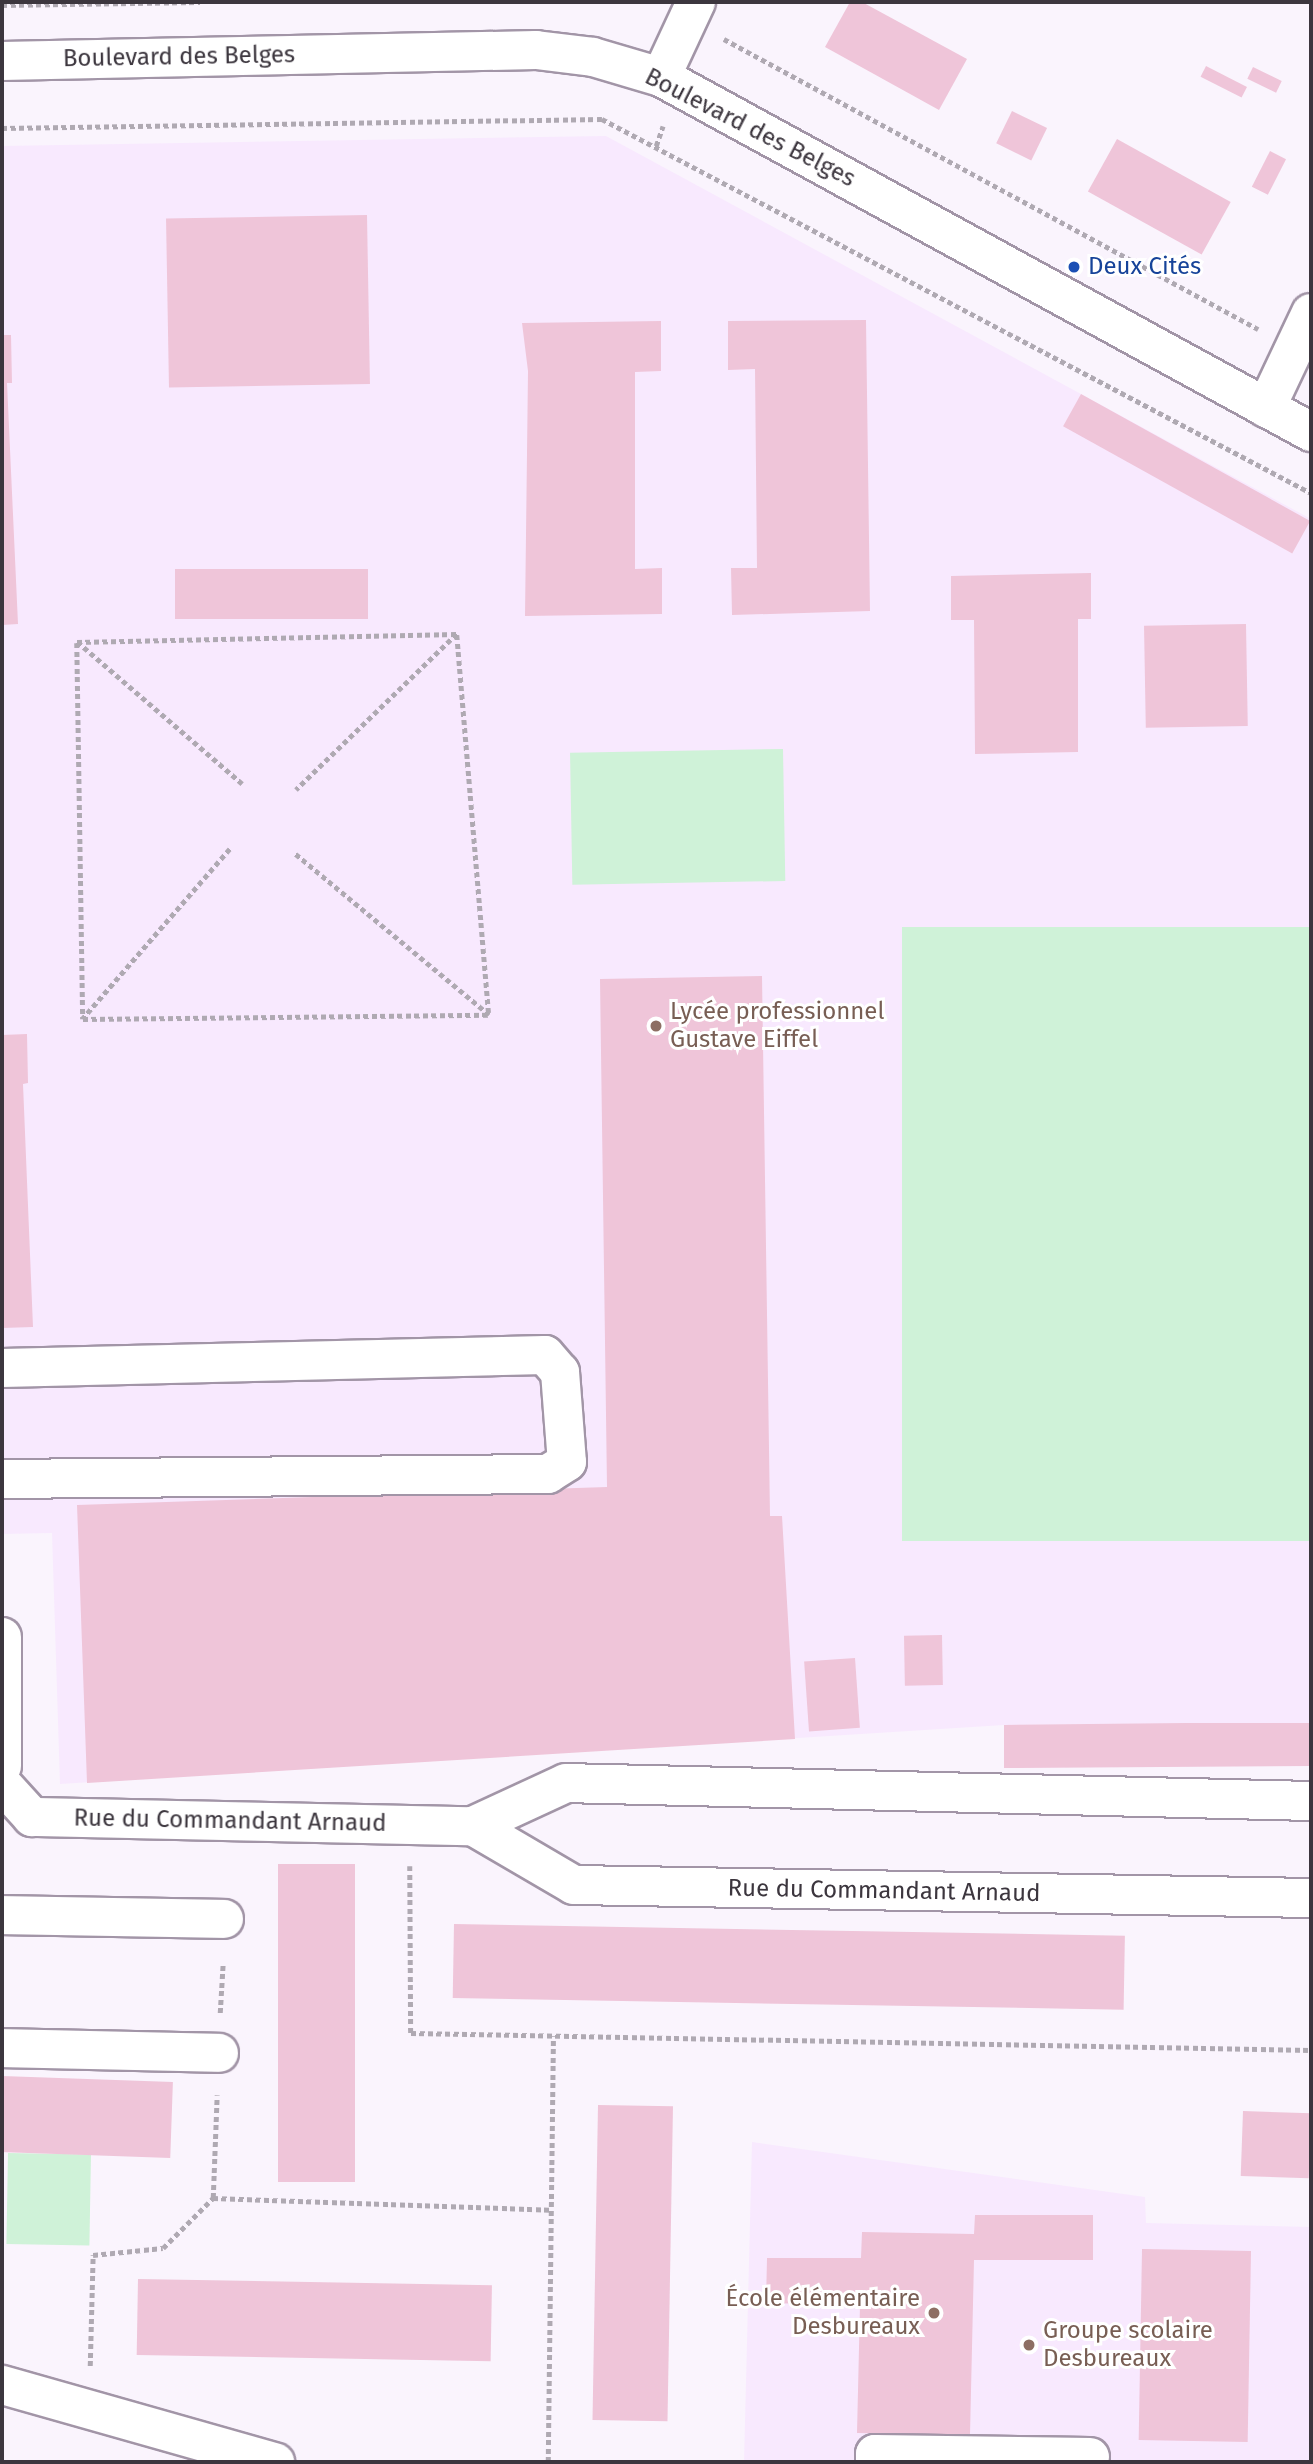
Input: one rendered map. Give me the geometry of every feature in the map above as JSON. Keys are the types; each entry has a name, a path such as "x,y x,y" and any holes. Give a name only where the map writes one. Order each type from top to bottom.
{"street":[{"path":"661,77 692,11"},
{"name":"Boulevard des Belges","path":"2,61 536,50 593,57 661,77 1311,432"},
{"path":"1266,408 1311,313"},
{"path":"2,1368 545,1355 560,1372 566,1462 548,1474 2,1479"},
{"path":"2,1637 2,1766"},
{"name":"Rue du Commandant Arnaud","path":"7,1802 32,1817 473,1826 566,1783 1311,1801"},
{"name":"Rue du Commandant Arnaud","path":"473,1826 574,1885 1311,1898"},
{"path":"2,1915 224,1919"},
{"path":"2,2048 219,2053"},
{"path":"2,2385 275,2462"},
{"path":"875,2462 875,2454 1090,2456"}],"path":[{"path":"2,5 200,2"},
{"path":"692,11 1294,348"},
{"path":"2,128 601,119 1311,493"},
{"path":"77,642 457,634"},
{"path":"296,790 457,634"},
{"path":"457,634 489,1015"},
{"path":"77,642 242,784"},
{"path":"77,642 83,1019"},
{"path":"83,1019 230,849"},
{"path":"295,854 489,1015"},
{"path":"83,1019 489,1015"},
{"path":"410,1825 411,2033 1311,2050"},
{"path":"81,2408 90,2365 93,2255 163,2248 213,2198 224,1919"},
{"path":"548,2462 553,2036"},
{"path":"213,2198 550,2210"}],"shaded area":[{"name":"Lycée professionnel Gustave Eiffel","path":"606,136 1311,519 1311,1723 1004,1725 60,1784 52,1533 2,1534 2,146"},
{"name":"Groupe scolaire Desbureaux","path":"752,2142 1145,2197 1146,2223 1311,2227 1311,2462 744,2462"}],"green space":[{"path":"783,749 785,881 572,885 570,753"},
{"path":"902,927 1311,927 1311,1541 902,1541"},
{"path":"8,2153 91,2154 89,2245 6,2244"}],"building":[{"path":"850,2 862,2 967,59 939,110 825,47"},
{"path":"1206,66 1247,87 1242,98 1201,77"},
{"path":"1253,67 1282,81 1276,93 1247,79"},
{"path":"1012,111 1047,128 1031,160 996,143"},
{"path":"1117,139 1231,202 1202,255 1088,191"},
{"path":"1270,151 1286,159 1268,195 1252,187"},
{"path":"367,215 370,384 169,387 166,219"},
{"path":"866,320 870,611 732,615 731,568 757,568 755,369 728,370 728,321"},
{"path":"661,321 661,371 635,372 635,569 662,568 662,614 525,616 528,371 522,323"},
{"path":"2,335 11,335 12,383 7,383 18,624 2,625"},
{"path":"1081,394 1310,521 1292,553 1063,426"},
{"path":"175,569 368,569 368,619 175,619"},
{"path":"1091,573 1091,619 1078,619 1078,752 975,754 974,620 951,620 951,576"},
{"path":"1246,624 1248,726 1146,728 1144,626"},
{"path":"762,976 770,1516 782,1516 795,1739 87,1783 77,1505 607,1487 600,979"},
{"path":"27,1034 28,1083 23,1084 33,1327 2,1328 2,1035"},
{"path":"942,1635 943,1685 905,1686 904,1636"},
{"path":"855,1658 860,1728 809,1731 804,1662"},
{"path":"1311,1723 1311,1766 1004,1768 1004,1725"},
{"path":"278,1864 355,1864 355,2182 278,2182"},
{"path":"454,1924 1125,1936 1124,2010 453,1998"},
{"path":"2,2076 173,2082 170,2158 2,2152"},
{"path":"598,2105 673,2106 667,2421 593,2420"},
{"path":"1243,2111 1311,2113 1309,2178 1241,2176"},
{"path":"975,2215 1093,2215 1093,2260 974,2260 970,2435 857,2433 860,2305 766,2303 767,2258 861,2258 862,2232 974,2234"},
{"path":"1142,2249 1251,2251 1248,2442 1139,2440"},
{"path":"138,2279 492,2285 491,2361 137,2355"}],"place":[{"name":"Deux Cités","path":"1074,267"},
{"name":"Lycée professionnel Gustave Eiffel","path":"656,1026"},
{"name":"École élémentaire Desbureaux","path":"934,2313"},
{"name":"Groupe scolaire Desbureaux","path":"1029,2345"}]}
